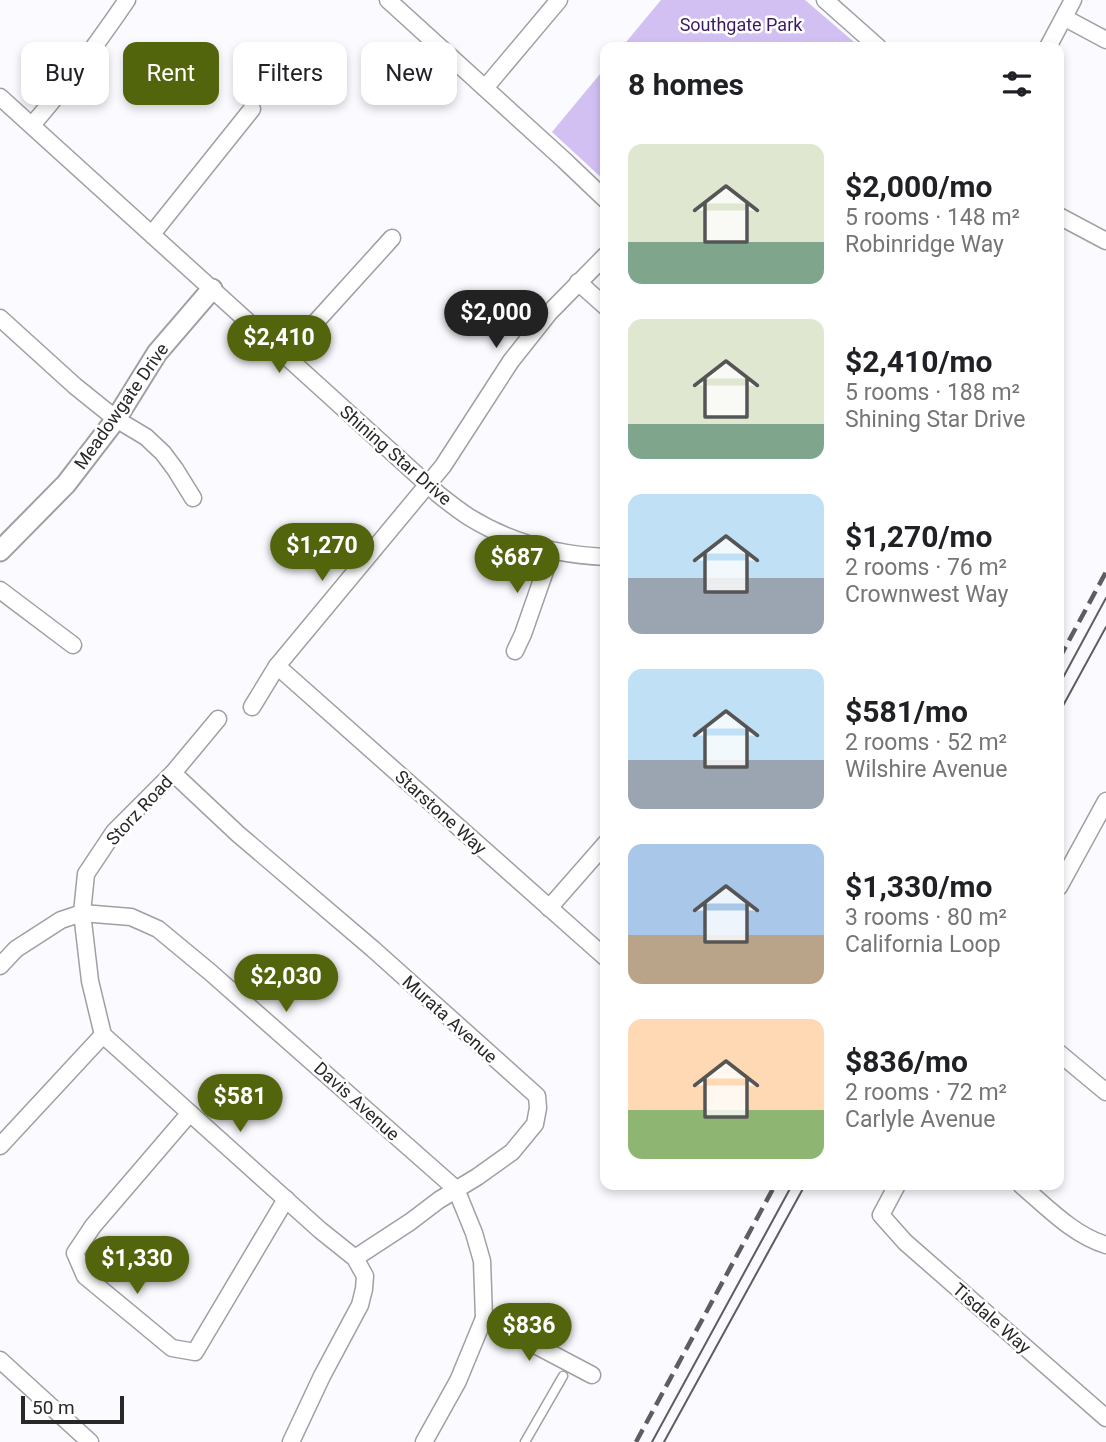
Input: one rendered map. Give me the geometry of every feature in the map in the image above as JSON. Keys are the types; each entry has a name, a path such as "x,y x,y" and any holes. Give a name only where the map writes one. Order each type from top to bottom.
{"street":[{"path":"32,125 86,59 127,0"},
{"path":"388,0 600,194"},
{"path":"485,88 559,0"},
{"path":"825,0 872,42"},
{"path":"1051,42 1073,0"},
{"path":"1065,18 1106,40"},
{"name":"Shining Star Drive","path":"0,97 428,485 468,516 496,532 522,542 552,551 600,557"},
{"path":"152,234 253,109"},
{"path":"1064,218 1106,241"},
{"path":"285,356 393,238"},
{"path":"252,707 277,666 443,466 510,362 549,313 600,261"},
{"path":"578,282 600,302"},
{"name":"Meadowgate Drive","path":"0,551 66,484 116,419 157,353 212,289"},
{"path":"0,318 75,386 116,419 146,437 163,453 193,498"},
{"path":"515,651 552,551"},
{"path":"0,590 73,645"},
{"name":"Starstone Way","path":"277,666 600,953"},
{"name":"Storz Road","path":"103,1035 90,981 82,913 86,874 114,832 173,773 218,719"},
{"name":"Murata Avenue","path":"173,773 238,834 373,949 537,1096 535,1124 512,1152 355,1258"},
{"path":"1064,878 1106,801"},
{"path":"549,908 600,850"},
{"path":"0,966 16,949 61,920 82,913"},
{"name":"Davis Avenue","path":"82,913 131,917 158,929 211,972 456,1189"},
{"path":"0,1146 103,1035 320,1230 355,1258 365,1276 360,1305 291,1442"},
{"path":"1064,1057 1103,1084"},
{"path":"189,1114 93,1226 75,1253 85,1276 172,1348 195,1352 286,1199"},
{"path":"424,1442 458,1381 484,1318 482,1261 456,1189"},
{"name":"Tisdale Way","path":"894,1190 881,1215 905,1242 1106,1418"},
{"path":"1027,1190 1069,1226 1106,1245"},
{"path":"484,1318 592,1375"},
{"path":"0,1360 90,1442"}],"lane":[{"path":"526,1442 563,1376"}],"green space":[{"name":"Southgate Park","path":"661,0 805,0 854,42 626,42"},
{"path":"600,74 600,176 552,132"}],"tram line":[{"path":"1064,676 1106,598"},
{"path":"1064,704 1106,627"},
{"path":"652,1442 789,1190"},
{"path":"664,1442 802,1190"}],"railway":[{"path":"1064,650 1106,572"},
{"path":"636,1442 772,1190"}]}
